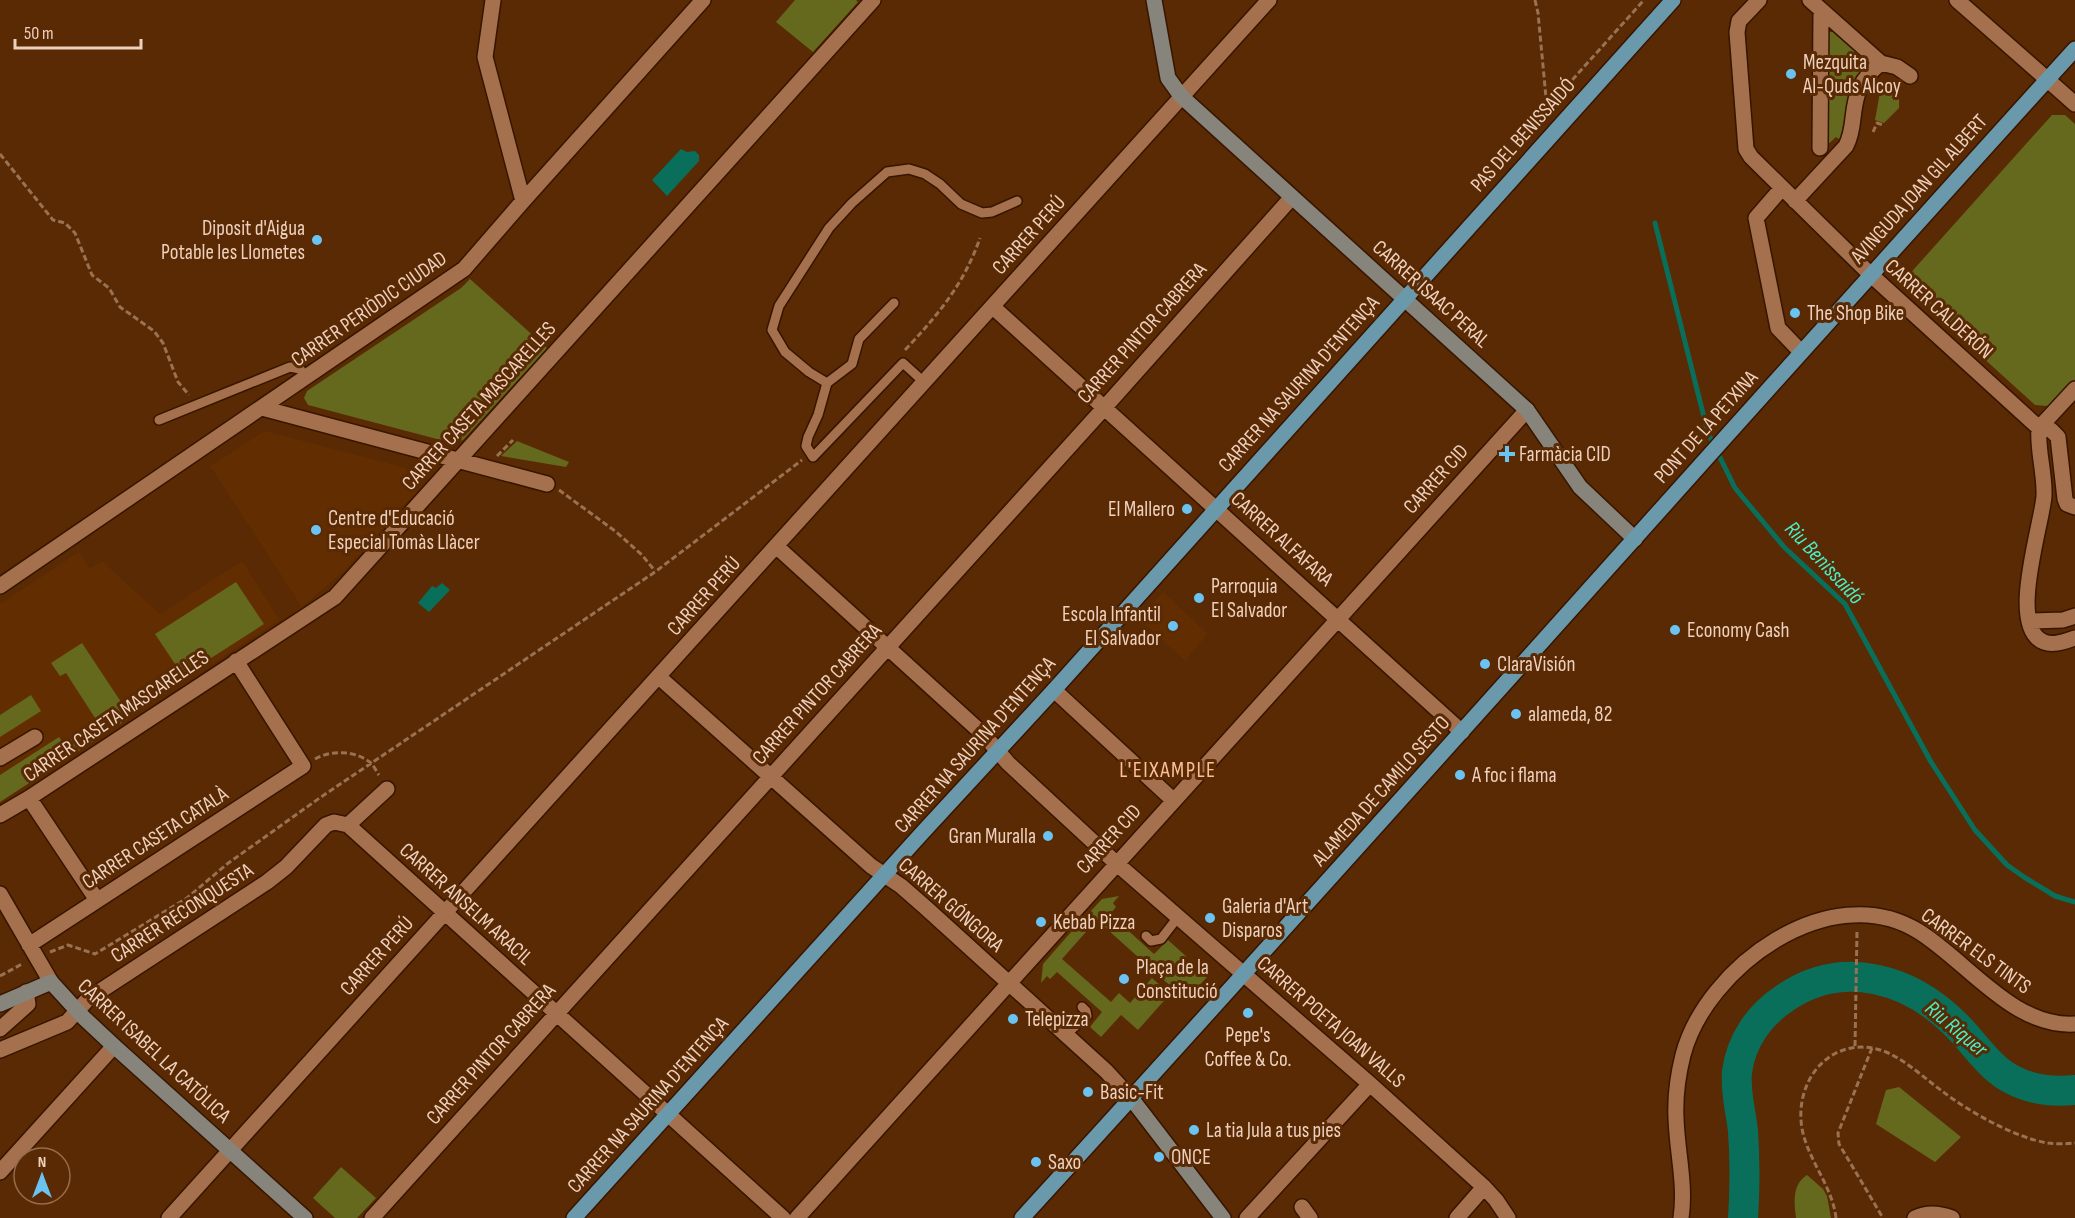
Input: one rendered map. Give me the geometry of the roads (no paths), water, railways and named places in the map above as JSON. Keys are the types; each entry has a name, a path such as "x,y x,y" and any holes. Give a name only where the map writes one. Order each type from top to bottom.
{"main road":[{"name":"PAS DEL BENISSAIDÓ","path":"1404,298 1673,0"},
{"name":"AVINGUDA JOAN GIL ALBERT","path":"1798,355 2075,49"},
{"name":"CARRER NA SAURINA D'ENTENÇA","path":"574,1218 1054,690 1404,298"},
{"name":"PONT DE LA PETXINA","path":"1648,524 1798,355"},
{"name":"ALAMEDA DE CAMILO SESTO","path":"1022,1218 1245,974 1648,524"}],"street":[{"path":"493,0 485,57 523,201"},
{"name":"CARRER PERIÒDIC CIUDAD","path":"0,586 464,269 703,0"},
{"name":"CARRER CASETA MASCARELLES","path":"0,815 335,597 873,0"},
{"name":"CARRER ISAAC PERAL","path":"1154,0 1168,78 1181,96 1527,410 1580,487 1635,539"},
{"name":"CARRER PERÚ","path":"169,1218 1269,0"},
{"name":"CARRER CALDERÓN","path":"1759,0 1739,21 1737,32 1746,148 1750,157 1870,274 2039,428 2051,430 2058,437 2065,499 2067,504 2075,507"},
{"path":"1809,0 1881,63 1897,67 1910,76"},
{"path":"1957,0 2075,104"},
{"path":"1820,148 1821,11"},
{"path":"1795,201 1846,146 1851,137 1856,93 1867,76 1881,63"},
{"path":"1782,189 1756,218 1778,328 1798,355"},
{"name":"CARRER PINTOR CABRERA","path":"372,1218 1292,197"},
{"name":"CARRER ALFAFARA","path":"993,307 1462,732"},
{"path":"2075,389 2039,428 2038,436 2044,470 2043,499 2028,577 2027,594 2029,621 2041,641 2060,643 2075,638"},
{"path":"262,408 547,484"},
{"name":"CARRER CID","path":"797,1218 1527,410"},
{"name":"CARRER POETA JOAN VALLS","path":"776,546 984,735 1116,863 1370,1084 1484,1187 1508,1218"},
{"path":"2029,621 2055,620 2075,616"},
{"name":"CARRER CASETA CATALÀ","path":"29,955 97,900 303,766 236,661"},
{"name":"CARRER GÓNGORA","path":"659,677 871,866 901,886 1117,1082 1131,1098"},
{"path":"1054,690 1173,800"},
{"path":"0,759 35,736"},
{"path":"348,825 387,789"},
{"path":"29,798 97,900"},
{"name":"CARRER RECONQUESTA","path":"0,1050 67,1022 88,999 278,874 326,825 334,822 348,825"},
{"name":"CARRER ANSELM ARACIL","path":"348,825 783,1218"},
{"name":"CARRER ISABEL LA CATÒLICA","path":"0,894 29,955 76,1010 305,1218"},
{"name":"CARRER ELS TINTS","path":"1681,1218 1683,1192 1676,1118 1677,1095 1683,1056 1689,1038 1716,990 1744,963 1780,938 1822,920 1857,915 1893,920 1917,930 2020,1010 2047,1022 2075,1024"},
{"path":"0,1004 51,982"},
{"path":"0,1029 28,1004 26,992"},
{"path":"0,1172 114,1046"},
{"path":"1246,1218 1370,1084"},
{"path":"1131,1098 1223,1218"},
{"path":"1457,1218 1484,1187"},
{"path":"1915,1218 1922,1214 1941,1214 1952,1218"}],"lane":[{"path":"827,383 809,372 785,352 772,330 779,306 829,228 852,203 887,172 900,169 925,174 940,184 961,204 981,213 992,212 1017,201"},
{"path":"894,303 859,339 852,364 827,383 806,446 813,457 903,363 925,382"},
{"path":"159,420 290,367 300,369 306,378"},
{"path":"1146,936 1151,941 1161,939 1179,917"},
{"path":"1065,1035 1087,1016 1082,1007"}],"water":[{"path":"681,149 687,152 695,151 699,155 699,161 667,196 652,180"},
{"path":"442,583 450,590 429,612 418,603 432,586 436,588"}],"waterway":[{"name":"Riu Benissaidó","path":"1655,223 1708,433 1735,488 1784,547 1845,604 1931,762 1975,830 2007,865 2055,896 2075,902"},
{"name":"Riu Riquer","path":"1743,1218 1744,1142 1737,1094 1739,1061 1747,1039 1767,1012 1785,998 1807,986 1830,979 1853,977 1876,979 1898,986 1919,996 1939,1010 1957,1026 1990,1063 2005,1075 2035,1088 2075,1090"}],"place":[{"name":"Mezquita Al-Quds Alcoy","path":"1791,74"},
{"name":"Diposit d'Aigua Potable les Llometes","path":"317,240"},
{"name":"The Shop Bike","path":"1795,313"},
{"name":"Farmàcia CID","path":"1507,454"},
{"name":"El Mallero","path":"1187,509"},
{"name":"Centre d'Educació Especial Tomàs Llàcer","path":"316,530"},
{"name":"Parroquia El Salvador","path":"1199,598"},
{"name":"Escola Infantil El Salvador","path":"1173,626"},
{"name":"Economy Cash","path":"1675,630"},
{"name":"ClaraVisión","path":"1485,664"},
{"name":"alameda, 82","path":"1516,714"},
{"name":"A foc i flama","path":"1460,775"},
{"name":"Gran Muralla","path":"1048,836"},
{"name":"Galeria d'Art Disparos","path":"1210,918"},
{"name":"Kebab Pizza","path":"1041,922"},
{"name":"Plaça de la Constitució","path":"1124,979"},
{"name":"Pepe's Coffee & Co.","path":"1248,1013"},
{"name":"Telepizza","path":"1013,1019"},
{"name":"Basic-Fit","path":"1088,1092"},
{"name":"La tia Jula a tus pies","path":"1194,1130"},
{"name":"ONCE","path":"1159,1157"},
{"name":"Saxo","path":"1036,1162"}],"district":[{"name":"L'EIXAMPLE","path":"1168,770"}]}
